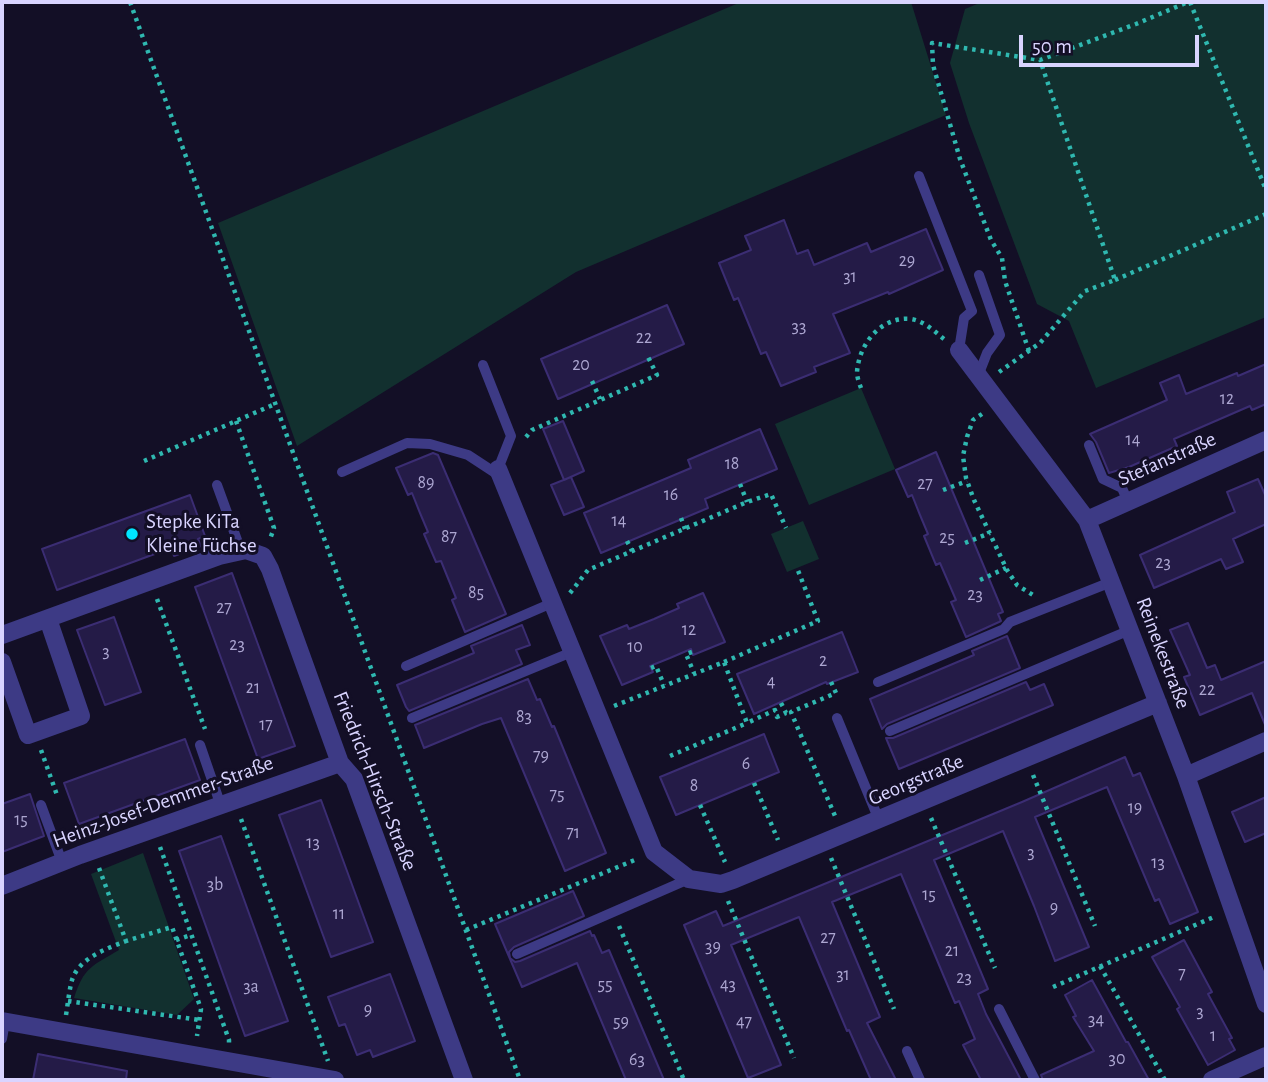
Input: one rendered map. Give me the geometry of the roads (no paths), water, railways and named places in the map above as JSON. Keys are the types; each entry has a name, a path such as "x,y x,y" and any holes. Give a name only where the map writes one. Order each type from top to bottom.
{"street":[{"name":"Reinekestraße","path":"958,350 1087,520 1186,776 1266,1004"},
{"name":"Stefanstraße","path":"1087,520 1266,440"},
{"path":"499,472 654,852 689,879"},
{"path":"2,635 219,556 250,552"},
{"name":"Friedrich-Hirsch-Straße","path":"250,552 271,569 340,763 354,779 464,1080"},
{"path":"2,662 28,735 81,716 48,619"},
{"name":"Georgstraße","path":"689,879 727,882 1158,703"},
{"path":"1186,776 1266,741"},
{"name":"Heinz-Josef-Demmer-Straße","path":"2,886 340,763"},
{"path":"3,1027 62,1032 330,1079"},
{"path":"1212,1080 1266,1056"}],"lane":[{"path":"919,176 972,311 964,318 958,350"},
{"path":"979,275 1000,335 987,353 981,379"},
{"path":"342,472 407,443 430,444 468,455 499,472 511,436 483,365"},
{"path":"1089,445 1103,479 1122,488 1128,502"},
{"path":"217,485 250,552"},
{"path":"878,682 1004,629 1010,622 1111,582"},
{"path":"406,666 554,607"},
{"path":"890,731 1130,630"},
{"path":"411,718 572,652"},
{"path":"837,718 879,820"},
{"path":"204,741 228,803"},
{"path":"41,804 62,862"},
{"path":"517,954 689,879"},
{"path":"999,1009 1035,1080"},
{"path":"907,1051 920,1080"}],"place":[{"name":"Stepke KiTa Kleine Füchse","path":"132,534"}]}
